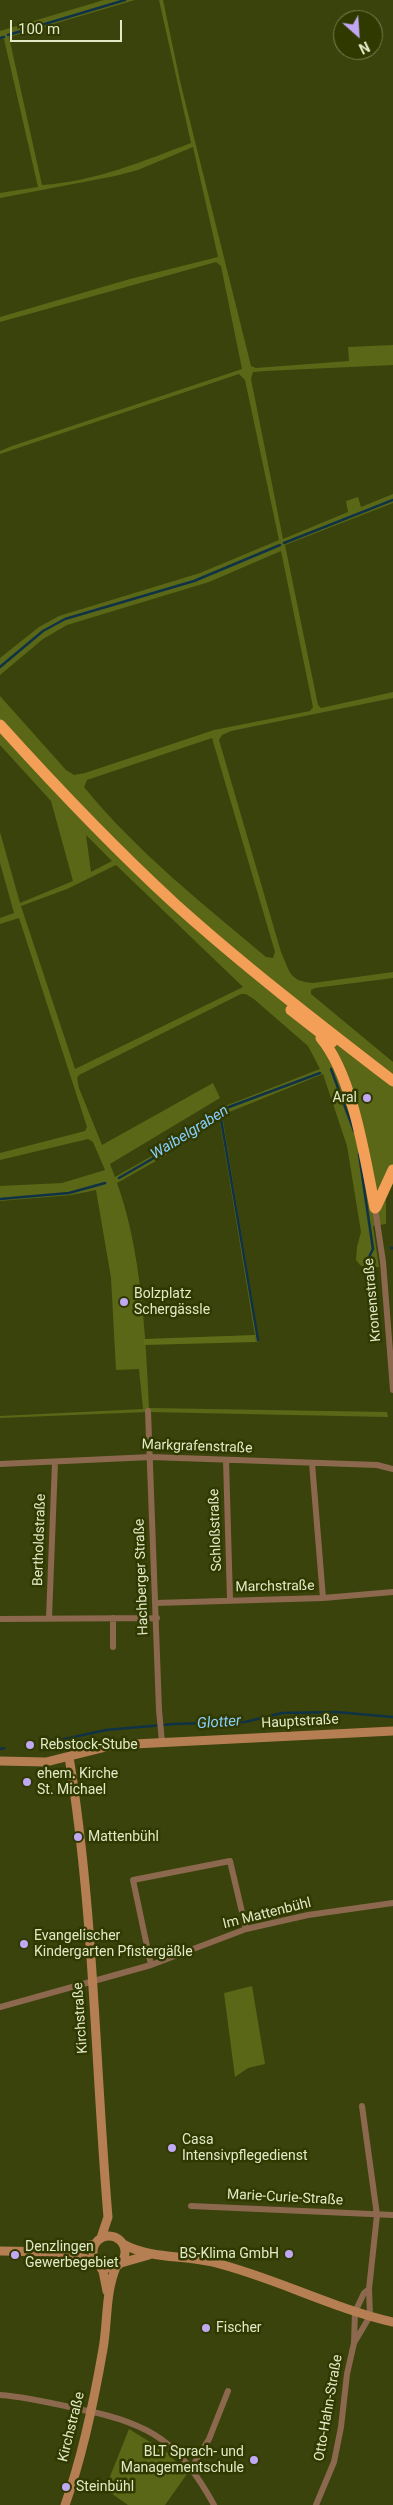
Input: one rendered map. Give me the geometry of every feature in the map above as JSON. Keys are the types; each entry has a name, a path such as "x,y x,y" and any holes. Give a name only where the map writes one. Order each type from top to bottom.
{"highway":[{"path":"0,725 87,820 195,921 393,1080"},
{"path":"195,921 217,947 313,1028 393,1088"},
{"path":"313,1028 328,1046 350,1100 375,1208"},
{"path":"375,1208 381,1190 393,1170"}],"main road":[{"name":"Hauptstraße","path":"0,1762 46,1762 114,1745 304,1737 393,1731"},
{"name":"Kirchstraße","path":"70,1757 82,1836 108,2217 121,2242"},
{"name":"Kirchstraße","path":"98,2241 108,2217"},
{"path":"57,2252 111,2236 151,2254 212,2262 270,2280 355,2312 393,2322"},
{"path":"97,2263 93,2252 98,2241"},
{"path":"119,2265 125,2255 121,2242"},
{"path":"0,2251 57,2252 97,2263 106,2268 151,2254"},
{"name":"Kirchstraße","path":"97,2263 103,2271 108,2294"},
{"name":"Kirchstraße","path":"65,2505 91,2410 104,2347 108,2294 119,2265"}],"street":[{"name":"Kronenstraße","path":"375,1208 383,1262 393,1390"},
{"name":"Hachberger Straße","path":"148,1411 157,1618 159,1722 162,1742"},
{"name":"Markgrafenstraße","path":"0,1464 150,1457 377,1465 393,1469"},
{"name":"Schloßstraße","path":"226,1460 230,1600"},
{"name":"Bertholdstraße","path":"49,1618 55,1462"},
{"path":"312,1463 323,1598"},
{"name":"Marchstraße","path":"156,1603 323,1598 393,1592"},
{"path":"113,1618 113,1647"},
{"path":"0,1619 157,1618"},
{"path":"151,1965 133,1880 230,1861 246,1929"},
{"name":"Im Mattenbühl","path":"0,2007 151,1965 246,1929 308,1915 393,1903"},
{"path":"354,2343 370,2316 369,2289 377,2215 362,2106"},
{"name":"Marie-Curie-Straße","path":"191,2206 393,2215"},
{"path":"354,2343 355,2312 364,2293 369,2289"},
{"name":"Otto-Hahn-Straße","path":"316,2505 334,2462 341,2428 347,2374 354,2343"},
{"path":"192,2467 209,2439 228,2391"},
{"path":"0,2395 91,2410 123,2418 141,2426 169,2446 192,2467 214,2505"}],"green space":[{"path":"104,0 135,0 9,37 42,185 80,180 118,170 191,143 159,0 163,0 180,81 251,366 256,368 349,361 348,347 393,345 393,365 253,372 251,379 283,539 348,512 346,501 358,497 361,507 393,494 393,503 285,545 318,705 321,708 393,692 393,698 231,731 222,735 219,740 281,952 291,974 299,980 313,983 393,972 393,978 311,990 311,994 393,1062 393,1183 386,1199 386,1224 373,1226 379,1267 364,1267 356,1260 361,1232 347,1146 323,1074 222,1115 259,1341 256,1342 219,1116 163,1157 117,1183 132,1236 137,1264 144,1323 149,1408 387,1412 388,1417 148,1412 0,1418 0,1416 143,1409 139,1369 116,1370 111,1278 96,1190 71,1195 0,1201 0,1186 62,1183 105,1170 93,1142 88,1139 0,1160 0,1153 85,1131 87,1127 19,918 0,924 0,918 14,913 0,863 0,832 20,903 73,881 51,801 0,745 0,696 66,770 74,775 214,730 310,711 313,707 281,551 209,582 67,625 43,639 0,675 0,658 39,627 59,616 200,573 279,540 245,380 239,374 0,454 0,451 12,446 242,369 221,266 216,262 0,322 0,317 130,279 218,257 193,147 138,170 0,198 0,193 38,187 4,39 0,39 0,31","holes":["212,738 275,952 273,958 266,957 194,897 148,855 104,811 84,787 87,780","86,835 112,861 91,872","116,865 243,987 75,1069 21,906 67,889","241,994 246,994 255,1000 308,1046 320,1069 225,1106 150,1157 115,1177 110,1164 220,1098 213,1083 102,1145 79,1088 77,1078 79,1075"]},
{"path":"255,1335 256,1342 144,1345 144,1339"},
{"path":"252,1986 265,2064 248,2068 235,2077 224,1993"},
{"path":"129,2429 168,2453 187,2474 165,2505 128,2505 105,2489"}],"waterway":[{"path":"8,35 125,0"},
{"path":"0,38 4,37"},
{"path":"284,543 393,500"},
{"path":"0,667 43,631 65,619 194,581 280,545"},
{"path":"331,1069 354,1131"},
{"name":"Waibelgraben","path":"119,1178 152,1159 229,1107 320,1073"},
{"path":"220,1113 258,1340"},
{"path":"359,1154 373,1249 369,1257"},
{"name":"Waibelgraben","path":"0,1199 69,1193 105,1183"},
{"name":"Glotter","path":"45,1740 60,1740 106,1730 174,1724 245,1722 282,1713 336,1712 393,1717"},
{"name":"Glotter","path":"0,1749 4,1748"}],"place":[{"name":"Aral","path":"367,1098"},
{"name":"Bolzplatz Schergässle","path":"124,1302"},
{"name":"Rebstock-Stube","path":"30,1745"},
{"name":"ehem. Kirche St. Michael","path":"27,1782"},
{"name":"Mattenbühl","path":"78,1837"},
{"name":"Evangelischer Kindergarten Pfistergäßle","path":"24,1944"},
{"name":"Casa Intensivpflegedienst","path":"172,2148"},
{"name":"BS-Klima GmbH","path":"289,2254"},
{"name":"Denzlingen Gewerbegebiet","path":"15,2255"},
{"name":"Fischer","path":"206,2328"},
{"name":"BLT Sprach- und Managementschule","path":"254,2460"},
{"name":"Steinbühl","path":"66,2487"}]}
